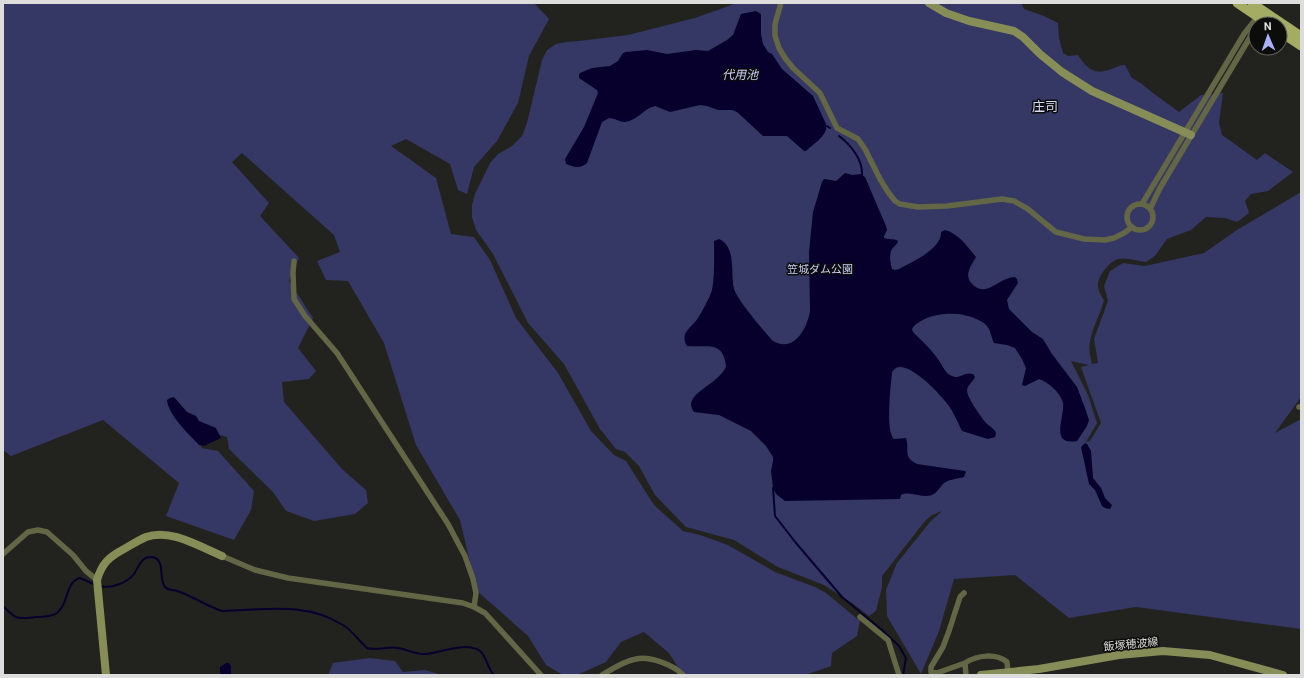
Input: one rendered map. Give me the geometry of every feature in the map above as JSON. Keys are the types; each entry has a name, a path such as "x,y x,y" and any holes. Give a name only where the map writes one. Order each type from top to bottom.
{"main road":[{"path":"1237,3 1260,13 1301,36"},
{"path":"1252,3 1262,16"},
{"path":"1288,37 1301,46"}],"street":[{"path":"781,3 775,24 775,36 779,48 793,68 820,93 837,128 858,139 865,149 882,183 900,204 918,207 947,206 1002,199 1014,201 1028,209 1056,232 1089,240 1105,240 1114,238 1132,227"},
{"path":"929,3 946,13 969,21 1014,31 1062,72 1092,91 1188,134"},
{"path":"1150,209 1188,134 1244,34 1260,13"},
{"path":"1142,204 1188,134"},
{"path":"1142,204 1147,206 1153,217 1148,228 1140,230 1132,227 1128,222 1128,211 1133,206 1142,204"},
{"path":"294,261 294,299 305,316 338,353 448,524 465,556 473,579 476,593 474,607"},
{"path":"3,554 28,532 38,530 47,532 74,555 86,571 97,580"},
{"path":"106,675 97,580 100,569 106,561 146,537 165,535 175,537 255,570 288,578 463,603 474,607 486,613 495,622 541,675"},
{"path":"964,593 960,597 943,647 931,667 931,672 937,672 965,663 978,656 988,656 1004,660 1007,662 1008,672"},
{"path":"860,617 888,640 899,675"},
{"name":"飯塚穂波線","path":"981,675 1039,670 1119,655 1163,651 1210,655 1283,675"},
{"path":"602,675 637,658 666,664 683,675"},
{"path":"965,663 966,675"}],"green space":[{"path":"3,3 534,3 549,19 529,56 518,103 497,141 474,167 467,194 458,190 450,164 406,139 391,146 436,178 451,234 474,237 490,260 516,318 558,373 591,431 614,455 626,461 654,505 683,531 700,535 728,545 775,572 815,587 826,593 860,621 857,636 832,653 831,666 805,675 683,675 669,653 644,632 621,642 606,662 577,675 563,675 546,665 528,636 477,591 460,520 416,445 384,343 348,281 326,280 317,261 340,252 334,235 242,153 232,162 269,203 260,216 299,258 289,281 313,318 298,348 316,371 309,379 282,382 284,402 342,469 366,490 368,503 355,514 314,521 286,511 273,492 229,449 227,437 216,434 184,416 202,448 218,451 254,491 251,510 234,540 166,516 179,483 103,420 11,456 3,450"},
{"name":"笠城ダム公園","path":"737,3 1021,3 1024,9 1058,23 1059,38 1063,53 1068,56 1078,55 1088,68 1099,72 1125,65 1132,78 1179,112 1201,95 1223,93 1219,123 1222,135 1257,160 1265,153 1293,172 1268,191 1251,194 1245,201 1249,213 1237,222 1225,218 1206,217 1191,230 1167,239 1155,256 1146,262 1118,259 1111,263 1098,281 1100,293 1104,300 1091,336 1089,345 1090,353 1092,364 1098,363 1094,339 1108,301 1104,286 1110,271 1123,263 1145,266 1204,253 1237,230 1301,192 1301,397 1275,433 1301,419 1301,629 1136,607 1069,618 1015,575 954,579 939,631 921,674 887,616 886,590 897,563 930,522 942,511 932,515 925,521 882,576 882,587 876,611 869,616 824,585 778,567 734,540 686,527 655,495 639,466 625,452 616,449 600,429 564,364 528,323 493,254 476,230 472,217 472,205 475,194 490,163 498,154 512,146 522,136 527,123 542,60 547,50 556,44 628,35 695,18","holes":["1071,361 1089,365 1081,367 1101,423 1090,441 1086,442 1097,423 1088,395"]},
{"path":"370,658 395,661 403,672 425,670 442,675 328,675 333,663"}],"water":[{"name":"代用池","path":"756,11 761,14 761,34 763,44 782,69 813,96 826,124 823,136 806,151 804,151 787,136 763,136 737,112 732,110 718,110 700,105 670,112 655,106 647,109 629,121 623,122 609,118 602,122 587,163 577,167 566,164 565,159 584,127 598,93 597,90 579,78 580,73 592,68 610,66 618,61 623,53 626,52 647,50 667,54 696,50 708,51 733,35 741,14"},
{"path":"845,173 852,175 861,174 865,177 886,226 887,230 884,238 898,241 890,253 892,269 899,269 918,259 932,249 937,244 941,232 945,230 958,237 976,257 970,267 968,275 970,282 973,285 984,289 994,286 1009,278 1015,277 1017,279 1018,283 1007,300 1009,309 1032,332 1043,339 1052,354 1077,387 1085,408 1089,420 1087,426 1077,441 1068,441 1063,439 1061,435 1060,429 1063,403 1060,395 1054,388 1039,379 1025,386 1022,385 1026,368 1015,348 994,343 989,328 978,320 953,314 936,315 921,321 912,329 913,332 934,354 948,374 957,377 970,373 973,374 975,377 968,387 968,394 974,407 985,422 993,428 996,433 995,437 988,439 962,431 950,408 931,386 911,370 899,367 894,370 892,372 889,418 891,434 894,439 906,438 908,456 917,464 966,472 964,477 945,482 932,495 924,496 908,493 901,495 900,499 785,501 776,494 773,488 771,471 773,457 766,446 751,431 719,415 694,412 691,406 692,400 723,372 726,366 724,358 718,349 707,346 687,346 684,337 687,330 702,312 712,290 714,271 714,241 719,239 725,243 728,248 731,254 734,289 752,316 773,341 780,344 793,342 803,332 810,311 809,252 813,212 822,182 824,179 836,181"},
{"path":"174,397 187,412 196,416 199,421 216,428 221,438 204,446 199,445 171,412 167,400"},
{"path":"1085,443 1091,451 1093,478 1101,488 1105,498 1112,505 1110,509 1102,506 1095,490 1089,484 1081,447"},
{"path":"226,663 229,663 231,666 231,675 221,675 220,667"}],"waterway":[{"path":"839,136 848,144 858,158 861,164 862,175"},
{"path":"773,488 775,516 842,597 899,646 906,658 903,675"},
{"path":"100,586 109,587 123,583 134,574 144,559 147,557 153,557 157,559 161,566 162,579 166,588 183,593 222,611 284,609 314,613 329,617 343,625 367,648 371,649 394,648 421,654 460,647 474,648 482,653 494,675"},
{"path":"3,606 17,618 50,616 57,613 61,609 69,588 75,580 80,578 96,585"}],"district":[{"name":"庄司","path":"1045,106"}]}
